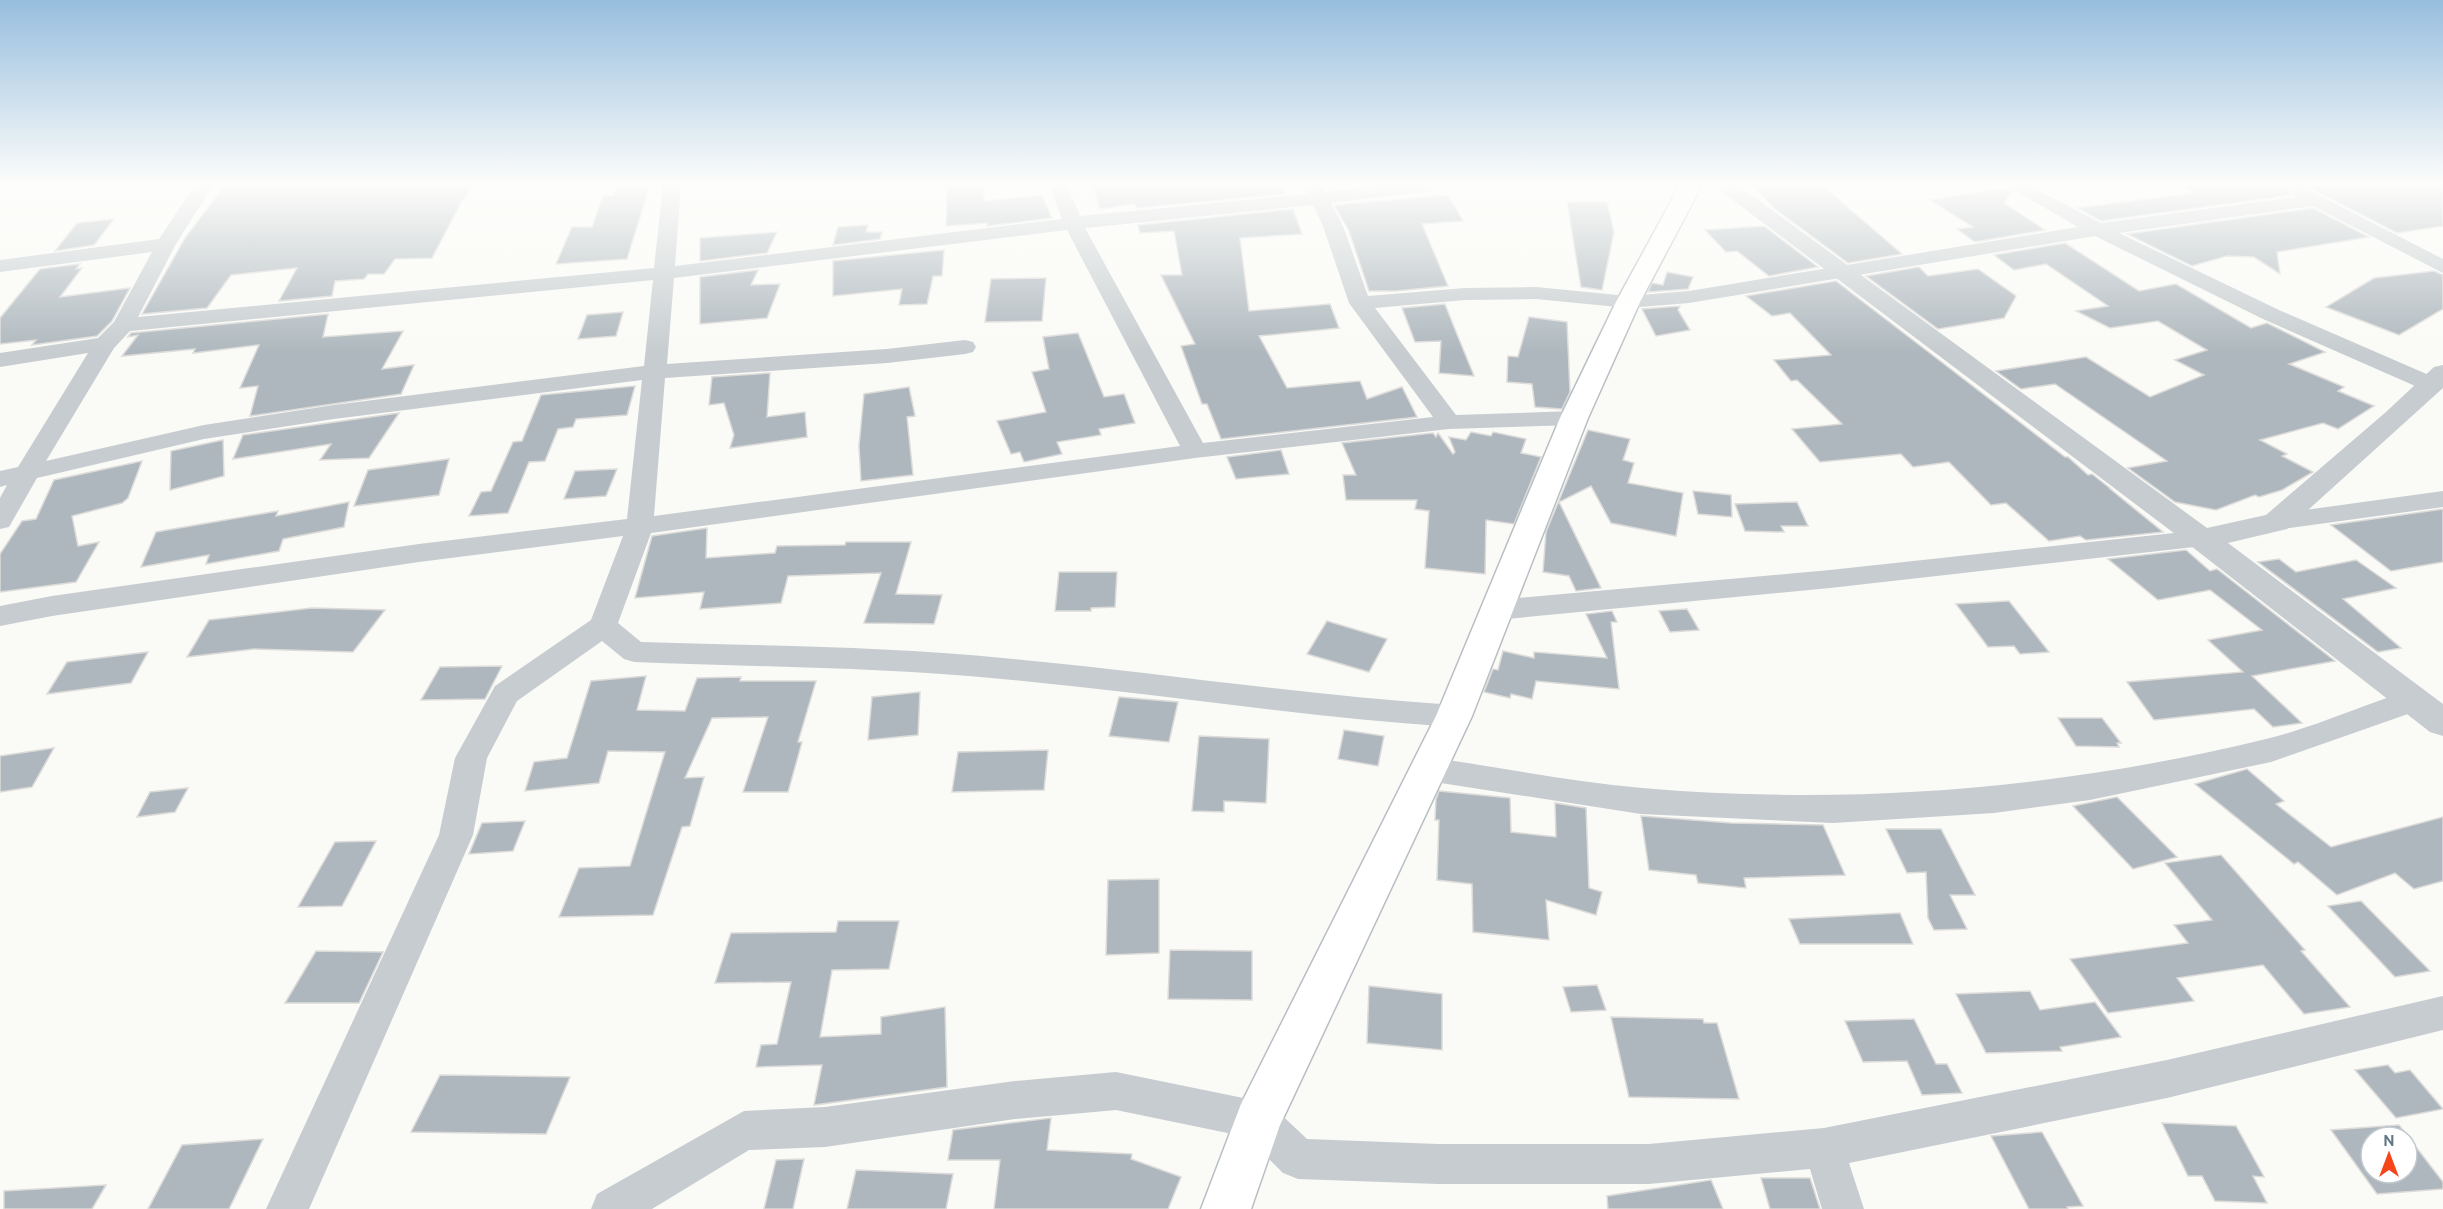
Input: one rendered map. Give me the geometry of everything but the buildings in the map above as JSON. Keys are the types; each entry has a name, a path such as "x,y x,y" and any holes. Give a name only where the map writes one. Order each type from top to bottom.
{"main road":[{"path":"1226,1209 1258,1120 1454,716 1574,418 1628,302 1661,241"}],"street":[{"path":"0,521 63,409 105,344 123,325 168,241"},
{"path":"287,1209 456,835 471,758 506,694 603,626 640,526 652,372 667,241"},
{"path":"123,325 664,273 922,241"},
{"path":"1083,241 1195,452"},
{"path":"1338,241 1360,303 1449,422"},
{"path":"1801,241 2202,539 2443,723"},
{"path":"1360,303 1465,294 1536,293 1628,302 1689,297 2027,241"},
{"path":"2119,241 2294,327 2436,378 2397,418 2276,522"},
{"path":"2394,241 2443,267"},
{"path":"0,266 166,244"},
{"path":"0,360 105,344"},
{"path":"0,478 215,431 334,412 652,372 887,356 965,347"},
{"path":"0,616 64,604 407,554 640,526 1195,452 1449,422 1574,418"},
{"path":"1496,610 1818,580 2202,539 2276,522 2443,500"},
{"path":"603,626 634,652 936,663 1164,685 1354,711 1454,716"},
{"path":"1428,769 1641,801 1833,810 1994,800 2090,787 2271,750 2414,700"},
{"path":"612,1209 744,1131 825,1127 1015,1100 1116,1091 1258,1120 1298,1159 1438,1164 1649,1164 1824,1148 2167,1079 2443,1013"},
{"path":"1824,1148 1843,1209"}]}
